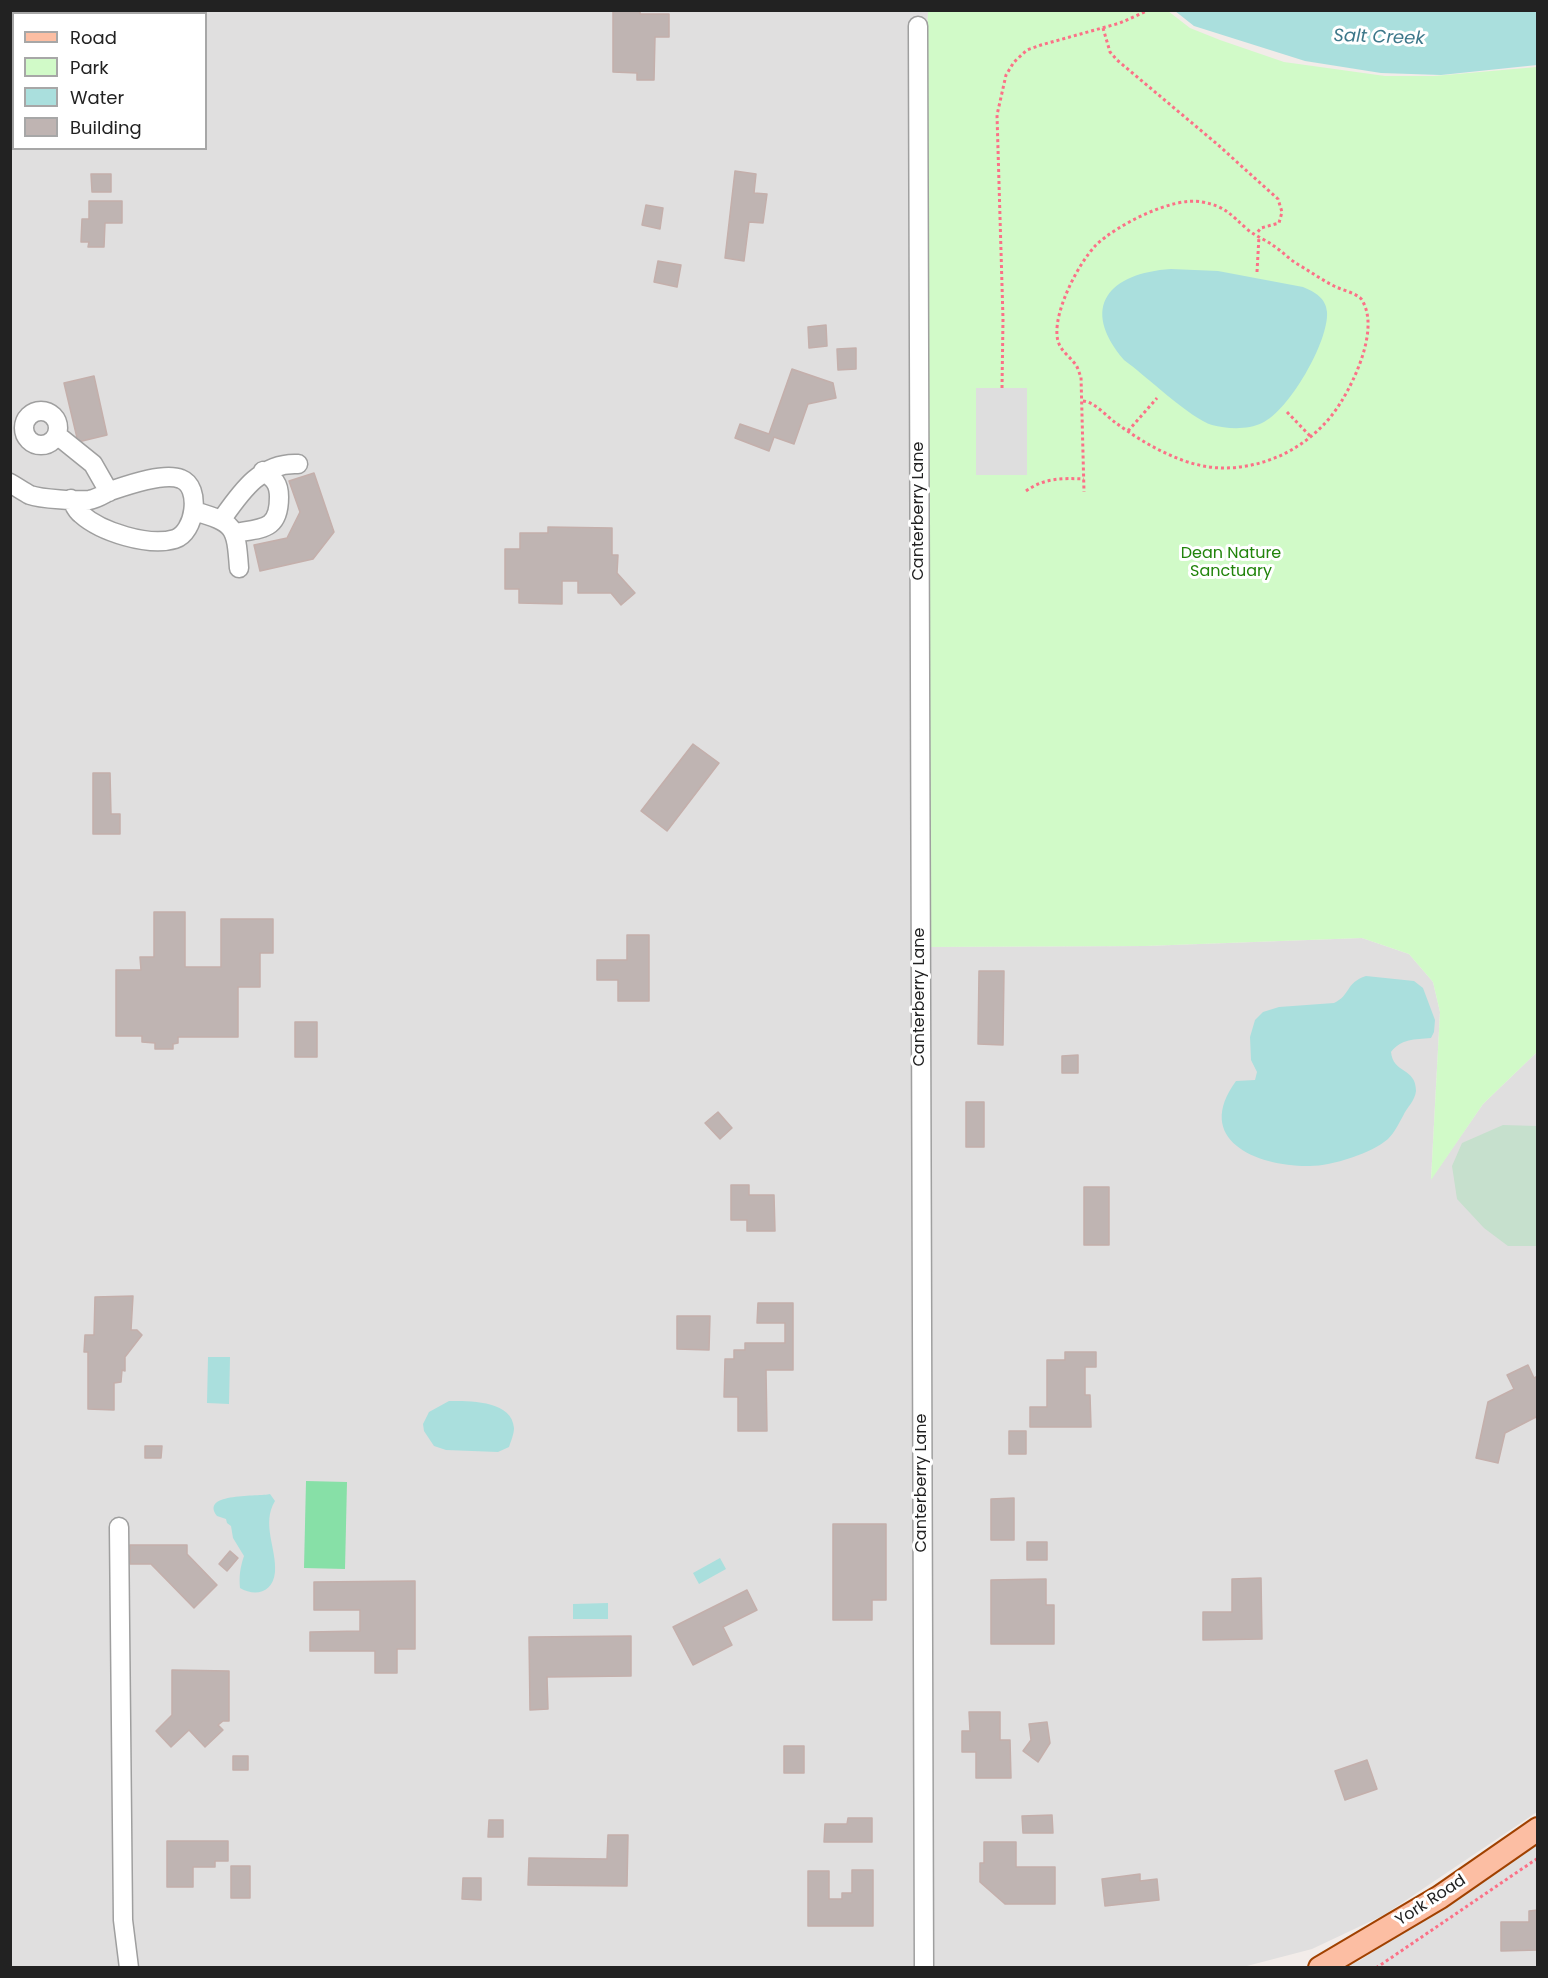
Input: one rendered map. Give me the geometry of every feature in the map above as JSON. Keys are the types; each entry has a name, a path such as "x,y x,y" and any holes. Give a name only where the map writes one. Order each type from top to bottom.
{"main road":[{"name":"York Road","path":"1320,1968 1440,1897 1538,1829"}],"street":[{"name":"Canterberry Lane","path":"918,26 924,1968"},
{"path":"57,435 93,464 109,492"},
{"path":"222,519 237,498 263,471 277,466 298,464"},
{"path":"235,533 259,529 276,519 279,511 279,486 276,480 263,471"},
{"path":"10,483 31,495 91,500 109,492 160,477 177,477 186,480 193,489 194,511 186,531 177,539 151,541 101,528 79,513 71,499"},
{"path":"194,511 222,519 235,533 240,568"},
{"path":"119,1527 123,1920 129,1968"}],"path":[{"path":"1002,388 1003,319 997,115 1006,75 1014,62 1027,50 1140,16 1149,10"},
{"path":"1103,28 1110,52 1117,60 1278,199 1282,218 1279,223 1261,228 1257,236 1257,272"},
{"path":"1083,401 1090,402 1128,432 1167,453 1214,468 1238,467 1272,459 1311,437 1341,403 1356,372 1367,338 1365,305 1357,295 1332,285 1257,236 1226,209 1208,203 1187,200 1168,204 1107,236 1097,244 1084,261 1070,287 1057,326 1059,345 1076,365 1081,377 1084,492"},
{"path":"1128,432 1158,398"},
{"path":"1287,412 1311,437"},
{"path":"1026,491 1036,484 1050,480 1084,478"},
{"path":"1376,1968 1538,1858"}],"shaded area":[{"path":"924,10 928,12 924,91 927,947 1145,946 1362,938 1409,954 1433,982 1440,1012 1431,1179 1483,1104 1537,1052 1537,1812 1384,1915 1312,1949 1243,1967 11,1968 11,11"},
{"path":"976,388 1027,388 1027,475 976,475"},
{"path":"1537,1842 1537,1967 1339,1968 1359,1961"}],"green space":[{"name":"Dean Nature Sanctuary","path":"924,11 1168,11 1190,28 1284,62 1385,76 1434,76 1537,67 1537,1052 1483,1104 1431,1180 1440,1012 1433,982 1409,954 1362,938 1145,946 926,947 924,91 928,12"},
{"path":"1503,1125 1537,1126 1537,1246 1508,1246 1484,1228 1457,1199 1452,1166 1462,1143"},
{"path":"306,1481 347,1482 345,1569 304,1568"}],"water":[{"name":"Salt Creek","path":"1175,11 1537,11 1537,65 1441,75 1381,73 1305,61 1194,26"},
{"path":"1171,269 1218,271 1303,287 1316,293 1325,303 1326,325 1314,357 1295,390 1273,416 1262,423 1244,428 1212,425 1180,406 1124,360 1111,341 1104,324 1103,309 1107,296 1131,277"},
{"path":"1366,976 1414,981 1423,988 1435,1020 1431,1038 1404,1042 1391,1052 1396,1064 1412,1078 1416,1091 1413,1101 1393,1133 1381,1144 1362,1154 1340,1161 1310,1166 1271,1162 1237,1146 1227,1135 1222,1120 1224,1102 1236,1081 1255,1080 1257,1072 1251,1060 1250,1037 1255,1020 1263,1012 1279,1007 1334,1003 1355,982"},
{"path":"208,1357 230,1357 229,1404 207,1403"},
{"path":"449,1401 478,1402 498,1407 506,1412 514,1428 509,1447 498,1452 446,1450 434,1446 424,1431 423,1424 429,1412"},
{"path":"270,1494 275,1501 269,1519 275,1563 274,1579 267,1589 257,1592 246,1591 240,1588 240,1572 244,1556 233,1538 231,1526 226,1519 217,1516 214,1508 216,1503 223,1499"},
{"path":"720,1558 726,1569 699,1584 693,1573"},
{"path":"608,1603 608,1619 573,1619 573,1604"}],"building":[{"path":"94,10 138,10 138,12 94,12"},
{"path":"613,10 640,10 640,14 669,14 669,37 655,37 654,80 637,80 637,73 613,72"},
{"path":"735,171 756,174 754,193 767,194 763,223 749,222 744,261 725,258"},
{"path":"91,174 111,174 111,192 92,192"},
{"path":"89,201 122,201 122,223 105,223 104,247 88,247 89,242 81,242 82,219 89,219"},
{"path":"646,205 663,208 660,229 642,225"},
{"path":"658,261 681,265 677,287 654,282"},
{"path":"826,325 827,346 809,348 808,327"},
{"path":"856,348 856,369 838,370 837,349"},
{"path":"792,369 833,383 836,398 808,404 794,444 774,437 769,451 735,438 740,424 769,434"},
{"path":"94,376 107,435 78,442 64,383"},
{"path":"314,473 334,532 313,559 260,571 254,545 287,538 300,512 289,481"},
{"path":"548,527 612,528 612,555 618,555 617,573 635,593 621,605 611,593 578,593 578,581 562,581 562,604 519,603 519,589 505,589 505,549 520,549 520,533 548,533"},
{"path":"693,744 719,763 667,831 641,811"},
{"path":"93,773 110,773 111,814 120,814 120,834 93,834"},
{"path":"154,912 185,912 185,967 221,967 221,919 273,919 273,953 260,953 260,987 238,987 238,1037 178,1037 178,1043 173,1044 173,1049 155,1049 155,1043 142,1042 142,1036 116,1036 116,970 141,970 140,957 154,957"},
{"path":"627,935 649,935 649,1001 618,1001 618,980 597,980 597,960 627,960"},
{"path":"979,971 1004,971 1003,1045 978,1044"},
{"path":"295,1022 317,1022 317,1057 295,1057"},
{"path":"1078,1055 1078,1073 1062,1073 1062,1056"},
{"path":"966,1102 984,1102 984,1147 966,1147"},
{"path":"718,1112 732,1128 720,1139 705,1123"},
{"path":"731,1185 749,1185 749,1195 774,1195 775,1231 747,1231 747,1220 731,1220"},
{"path":"1084,1187 1109,1187 1109,1245 1084,1245"},
{"path":"133,1296 131,1330 137,1330 142,1335 125,1357 125,1371 122,1370 121,1382 114,1383 114,1410 88,1409 88,1352 84,1352 85,1335 94,1335 95,1297"},
{"path":"758,1303 793,1303 793,1370 766,1370 767,1431 738,1431 738,1397 724,1397 725,1359 734,1359 734,1350 745,1350 745,1343 785,1343 785,1323 757,1323"},
{"path":"677,1316 710,1316 709,1350 677,1349"},
{"path":"1065,1352 1096,1352 1096,1367 1085,1367 1085,1395 1090,1395 1091,1427 1030,1427 1030,1407 1047,1407 1047,1360 1065,1360"},
{"path":"1528,1365 1534,1378 1538,1376 1538,1421 1536,1417 1505,1433 1498,1463 1476,1458 1488,1402 1514,1389 1507,1375"},
{"path":"1009,1431 1026,1431 1026,1454 1009,1454"},
{"path":"145,1446 162,1446 161,1458 145,1458"},
{"path":"1014,1498 1014,1540 991,1540 991,1499"},
{"path":"833,1524 886,1524 886,1600 872,1600 872,1620 833,1620"},
{"path":"1027,1542 1047,1542 1047,1560 1027,1560"},
{"path":"130,1545 187,1545 187,1554 217,1585 194,1608 151,1564 130,1564"},
{"path":"230,1551 238,1558 227,1571 219,1564"},
{"path":"1261,1578 1262,1639 1203,1640 1203,1612 1232,1612 1232,1579"},
{"path":"1046,1579 1046,1605 1054,1605 1054,1644 991,1644 991,1580"},
{"path":"415,1581 415,1649 397,1649 397,1673 375,1673 375,1651 310,1651 310,1632 360,1631 360,1610 314,1610 314,1582"},
{"path":"747,1590 757,1610 723,1627 732,1645 693,1665 673,1627"},
{"path":"631,1636 631,1676 547,1677 548,1709 530,1710 529,1637"},
{"path":"172,1670 229,1671 229,1721 223,1721 218,1725 223,1730 205,1747 189,1730 171,1747 156,1731 172,1715"},
{"path":"969,1712 1000,1712 1000,1740 1010,1740 1011,1778 976,1778 976,1752 962,1752 962,1731 970,1731"},
{"path":"1047,1722 1050,1743 1038,1762 1023,1751 1031,1740 1029,1724"},
{"path":"784,1746 804,1746 804,1773 784,1773"},
{"path":"233,1756 248,1756 248,1770 233,1770"},
{"path":"1367,1760 1377,1789 1345,1800 1335,1771"},
{"path":"1052,1815 1053,1833 1023,1833 1022,1816"},
{"path":"848,1818 872,1818 872,1842 824,1842 825,1824 847,1824"},
{"path":"489,1820 503,1820 503,1837 488,1837"},
{"path":"608,1835 628,1835 627,1886 528,1885 529,1858 607,1859"},
{"path":"167,1841 228,1841 228,1861 215,1861 215,1867 193,1867 193,1887 167,1887"},
{"path":"984,1842 1016,1842 1016,1867 1055,1867 1055,1904 1005,1904 980,1882 980,1863 984,1863"},
{"path":"231,1866 250,1866 250,1898 231,1898"},
{"path":"852,1870 873,1870 873,1926 808,1926 808,1871 829,1871 829,1899 842,1899 842,1893 852,1893"},
{"path":"1140,1874 1140,1881 1157,1879 1159,1900 1105,1906 1102,1879"},
{"path":"463,1878 481,1878 481,1900 462,1899"},
{"path":"1538,1910 1538,1950 1501,1951 1501,1922 1529,1922 1529,1911"}]}
